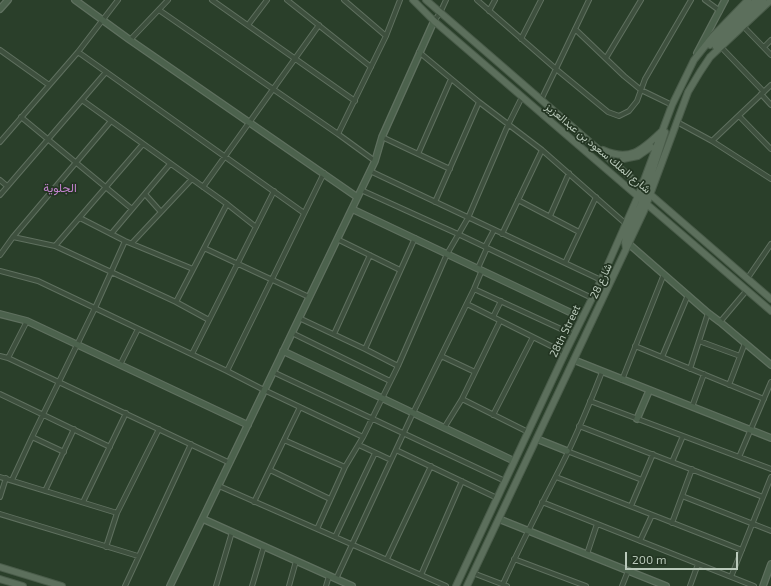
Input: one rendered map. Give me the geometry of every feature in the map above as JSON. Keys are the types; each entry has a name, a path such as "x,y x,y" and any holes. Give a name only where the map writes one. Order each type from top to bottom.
{"main road":[{"name":"شارع الملك سعود بن عبدالعزيز","path":"413,0 434,21 771,311"},
{"name":"شارع الملك سعود بن عبدالعزيز","path":"426,0 646,190 746,279 771,299"},
{"name":"28th Street","path":"456,586 626,224 643,200 659,139 672,105 694,60 713,36 748,0"},
{"name":"28th Street","path":"694,60 756,0"},
{"path":"710,58 712,51 722,40 763,0"},
{"path":"646,190 688,92 700,72 710,58 771,0"},
{"path":"643,200 664,140 664,128"},
{"path":"595,146 609,153 628,155 644,148 664,128"},
{"path":"608,157 626,159 638,156 645,152 659,139"},
{"name":"شارع 28","path":"467,586 627,247 625,242 626,237 643,200"},
{"path":"0,567 62,586"},
{"path":"0,579 22,586"}],"street":[{"path":"0,9 8,0"},
{"path":"75,0 130,40 358,197"},
{"path":"0,142 78,52 118,0"},
{"path":"130,40 168,0"},
{"path":"248,25 267,0"},
{"path":"287,0 371,67"},
{"path":"344,0 386,36"},
{"path":"338,134 386,36 400,0"},
{"path":"170,586 375,161 382,138 419,52 446,0"},
{"path":"477,0 608,112 619,116 629,111 636,101 645,79 691,0"},
{"path":"489,11 494,0"},
{"path":"522,39 541,0"},
{"path":"541,100 589,0"},
{"path":"606,58 641,0"},
{"path":"705,0 720,11"},
{"path":"694,60 725,0"},
{"path":"214,1 355,101"},
{"path":"159,10 375,161"},
{"path":"203,187 319,26"},
{"path":"744,26 771,55"},
{"path":"575,29 640,90 672,105"},
{"path":"764,47 771,40"},
{"path":"721,47 771,105"},
{"path":"0,50 49,85"},
{"path":"78,52 304,213"},
{"path":"419,52 479,102 542,150 626,224"},
{"path":"0,195 106,72"},
{"path":"418,154 451,79"},
{"path":"712,141 771,85"},
{"path":"316,529 345,467 359,446 398,366 447,254 468,218 508,124 522,97"},
{"path":"82,100 227,204 256,227"},
{"path":"434,202 479,102"},
{"path":"739,116 771,149"},
{"path":"21,117 132,209"},
{"path":"0,255 13,237 111,121"},
{"path":"676,122 712,141 770,176"},
{"path":"382,138 450,169"},
{"path":"55,246 143,144"},
{"path":"502,234 542,150"},
{"path":"111,234 170,164"},
{"path":"370,171 601,280"},
{"path":"227,371 324,173"},
{"path":"550,216 569,173"},
{"path":"0,180 7,186"},
{"path":"132,244 192,180"},
{"path":"361,190 458,234 592,298"},
{"path":"192,354 274,191"},
{"path":"145,194 161,212"},
{"path":"564,263 596,197"},
{"path":"518,200 579,232"},
{"path":"176,302 227,204"},
{"path":"352,209 582,318"},
{"path":"80,218 125,241 193,269"},
{"path":"336,579 413,413 474,289 486,248 494,230"},
{"path":"13,237 55,246 176,302 209,320"},
{"path":"365,349 415,238"},
{"path":"337,239 400,270"},
{"path":"12,480 95,308 125,241"},
{"path":"746,279 771,244"},
{"path":"627,247 664,274 771,366"},
{"path":"204,248 309,297"},
{"path":"334,334 370,255"},
{"path":"0,271 38,281 363,437"},
{"path":"622,380 664,274"},
{"path":"474,289 574,335"},
{"path":"720,322 747,290"},
{"path":"662,357 688,295"},
{"path":"493,317 501,301"},
{"path":"467,304 565,353"},
{"path":"690,369 708,313"},
{"path":"0,314 27,321 248,425"},
{"path":"299,318 398,366"},
{"path":"8,358 27,321"},
{"path":"444,428 462,399 500,321"},
{"path":"120,365 138,328"},
{"path":"292,333 390,381"},
{"path":"494,415 533,337"},
{"path":"699,341 740,356"},
{"path":"729,385 745,343"},
{"path":"635,346 764,399"},
{"path":"283,351 514,461"},
{"path":"0,356 8,358 230,462"},
{"path":"441,356 475,372"},
{"path":"574,360 649,391 771,438"},
{"path":"274,372 505,481"},
{"path":"473,573 505,585 514,559 580,426 602,372"},
{"path":"692,407 704,374"},
{"path":"739,457 771,382"},
{"path":"637,419 649,391"},
{"path":"0,394 110,446"},
{"path":"462,399 528,432"},
{"path":"590,401 771,469"},
{"path":"254,502 300,407"},
{"path":"83,502 126,413"},
{"path":"580,426 763,497"},
{"path":"45,490 74,429"},
{"path":"106,547 118,513 159,429"},
{"path":"672,462 683,436"},
{"path":"32,437 64,452"},
{"path":"537,439 642,480"},
{"path":"284,440 345,467"},
{"path":"125,586 191,444"},
{"path":"359,446 391,460"},
{"path":"396,450 497,498"},
{"path":"335,537 375,453"},
{"path":"631,506 653,454"},
{"path":"387,559 431,466"},
{"path":"672,523 692,469"},
{"path":"270,470 330,499"},
{"path":"0,476 118,513"},
{"path":"556,477 742,550"},
{"path":"731,577 771,477"},
{"path":"0,497 6,478"},
{"path":"421,575 462,481"},
{"path":"219,486 446,586"},
{"path":"682,496 771,531"},
{"path":"542,502 754,586"},
{"path":"0,514 138,556"},
{"path":"640,541 652,515"},
{"path":"203,519 352,586"},
{"path":"498,519 665,586"},
{"path":"587,554 597,524"},
{"path":"216,586 232,532"},
{"path":"252,586 264,546"},
{"path":"514,559 586,586"},
{"path":"288,586 296,561"},
{"path":"690,586 698,564"},
{"path":"764,585 771,564"},
{"path":"622,586 628,571"},
{"path":"326,586 329,576"}],"district":[{"name":"الجلوية","path":"60,188"}]}
